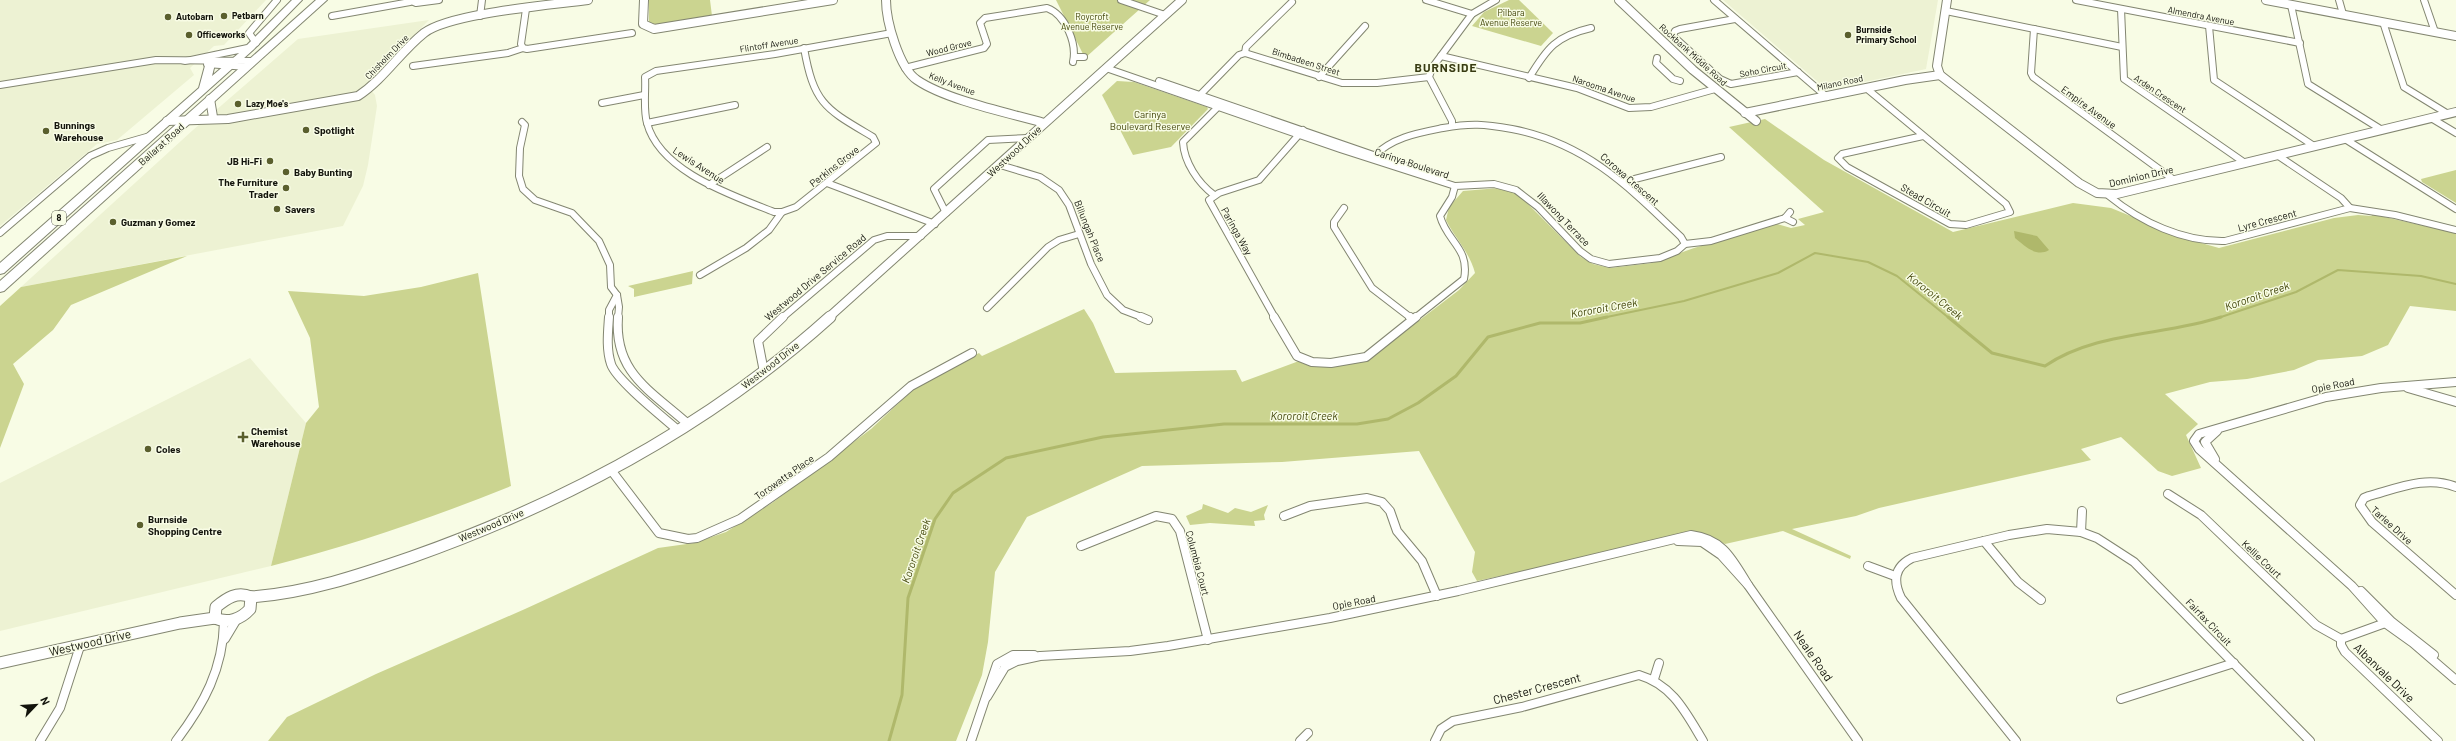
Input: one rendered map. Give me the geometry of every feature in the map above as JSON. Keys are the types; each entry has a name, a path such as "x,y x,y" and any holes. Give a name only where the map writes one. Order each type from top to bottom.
{"highway":[{"name":"Ballarat Road","path":"0,270 253,45 297,0"},
{"name":"Ballarat Road","path":"0,288 322,0"},
{"path":"185,61 253,45"},
{"path":"204,88 210,64"},
{"path":"151,136 170,136"}],"street":[{"path":"253,45 249,32 277,0"},
{"path":"332,16 398,6 410,1 416,3 438,0"},
{"path":"480,16 482,0"},
{"name":"Chisholm Drive","path":"170,118 228,119 347,100 366,92 424,33 436,26 480,16 562,2 588,0"},
{"path":"644,0 645,20 643,24 648,28 833,0"},
{"name":"Kelly Avenue","path":"878,0 886,10"},
{"name":"Kelly Avenue","path":"886,0 886,10 892,33 905,68 916,80 927,86 1042,125"},
{"path":"1121,0 1167,13"},
{"name":"Westwood Drive","path":"219,616 223,601 236,594 246,594 251,597 276,596 350,577 421,554 502,522 611,470 679,431 764,372 935,224 1042,125 1182,0"},
{"path":"1426,0 1472,14"},
{"path":"1452,125 1452,121 1429,77 1441,56 1472,14 1496,0"},
{"name":"Rockbank Middle Road","path":"1619,0 1715,89 1756,121"},
{"path":"1714,0 1827,97"},
{"path":"1940,75 1937,66 1947,0"},
{"name":"Almendra Avenue","path":"2076,0 2300,43"},
{"path":"2266,0 2456,36"},
{"path":"2339,0 2343,14"},
{"path":"2424,0 2435,32"},
{"path":"1199,97 1239,56 1245,53 1246,47 1292,2"},
{"path":"2291,5 2308,84 2382,130"},
{"name":"Wood Grove","path":"905,68 984,48 987,44 980,23 984,18 1046,8 1052,9 1059,15 1074,48 1073,60 1084,57"},
{"path":"523,48 521,44 526,9"},
{"name":"Arden Crescent","path":"2121,9 2123,77 2126,81 2245,162"},
{"path":"1946,11 2122,46"},
{"name":"Soho Circuit","path":"1736,19 1680,29 1675,31 1673,36 1726,83 1736,84 1798,72"},
{"path":"2383,22 2404,87 2452,113"},
{"path":"1319,77 1365,26"},
{"path":"2209,26 2214,80 2314,146"},
{"path":"1529,78 1549,46 1559,36 1591,28"},
{"name":"Empire Avenue","path":"2034,29 2031,73 2033,77 2174,180"},
{"name":"Flintoff Avenue","path":"648,74 892,33"},
{"path":"413,66 508,53 523,48 532,49 632,34"},
{"name":"Perkins Grove","path":"700,274 729,261 776,222 782,212 794,208 872,147 876,141 834,115 822,103 811,85 804,48"},
{"name":"Bimbadeen Street","path":"1245,53 1319,77 1356,85 1429,77"},
{"name":"Narooma Avenue","path":"1441,56 1529,78 1577,88 1629,108 1639,110 1715,89"},
{"path":"1657,58 1656,62 1673,79 1680,81"},
{"path":"0,85 147,61 250,64"},
{"path":"185,61 210,64 233,63"},
{"name":"Carinya Boulevard","path":"1108,66 1456,186"},
{"name":"Lewis Avenue","path":"648,74 644,79 647,123 654,141 665,153 709,185 771,211 782,212"},
{"name":"Milano Road","path":"1745,113 1866,88 1940,75"},
{"name":"Dominion Drive","path":"1940,75 2079,183 2094,192 2109,196 2452,113"},
{"name":"Stead Circuit","path":"1866,88 2006,204 2010,210 2008,214 1966,225 1950,224 1847,167 1838,158 1842,154 1923,136"},
{"path":"602,103 644,95"},
{"path":"210,99 213,117"},
{"path":"1214,195 1200,182 1182,149 1183,142 1220,104"},
{"path":"647,123 735,105"},
{"name":"Chisholm Drive","path":"188,119 246,116"},
{"path":"2431,118 2456,133"},
{"path":"170,136 228,119"},
{"path":"522,122 525,125 520,148 519,176 523,189 535,200 564,208 581,220 599,240 607,256 611,287 617,295 619,307 617,335 620,352 625,364 636,377 688,424"},
{"name":"Corowa Crescent","path":"1374,157 1393,142 1414,134 1452,125 1484,125 1519,129 1544,136 1570,146 1593,158 1623,182 1681,237 1685,244"},
{"name":"Paringa Way","path":"1301,132 1259,180 1250,186 1214,195 1209,200 1297,356 1309,362 1356,361 1366,357 1412,319"},
{"path":"0,233 90,156 108,148 151,136"},
{"path":"946,213 934,189 942,180 988,140 1028,138"},
{"path":"2345,139 2456,209"},
{"path":"709,185 767,147"},
{"path":"2277,155 2341,198 2350,208 2395,215 2456,230"},
{"path":"1623,182 1721,157"},
{"name":"Billungah Place","path":"1000,165 1033,175 1060,190 1073,215 1079,234 1104,289 1111,300 1120,308 1148,320"},
{"path":"827,183 935,224"},
{"name":"Illawong Terrace","path":"1456,186 1489,183 1515,189 1528,197 1587,257 1605,263 1648,261 1682,249 1685,244 1711,241 1785,218"},
{"path":"1344,208 1334,222 1334,227 1372,288 1412,319 1464,279 1467,267 1466,257 1441,224 1440,216 1452,197 1456,186"},
{"name":"Lyre Crescent","path":"2109,196 2124,208 2157,225 2198,239 2214,242 2225,241 2350,208"},
{"path":"1790,212 1785,218 1793,222"},
{"path":"987,308 1048,247 1059,240 1079,234"},
{"name":"Westwood Drive Service Road","path":"764,372 758,341 765,332 874,240 887,236 921,236"},
{"path":"617,295 609,310 608,348 611,366 626,383 679,431"},
{"name":"Torowatta Place","path":"611,470 659,533 688,539 698,538 726,527 751,512 829,458 911,386 972,353"},
{"name":"Opie Road","path":"2224,469 2199,449 2195,438 2199,434 2219,430 2264,413 2308,401 2398,386 2455,383"},
{"path":"2398,386 2431,393 2456,402"},
{"name":"Opie Road","path":"2219,430 2205,442 2209,450 2224,469"},
{"path":"2224,469 2352,586 2388,622 2456,680"},
{"name":"Tarlee Drive","path":"2456,487 2446,482 2432,481 2369,496 2364,498 2360,505 2365,515 2372,522 2456,594"},
{"name":"Kellie Court","path":"2168,494 2201,515 2316,625 2341,639"},
{"path":"1284,516 1310,506 1367,498 1382,502 1390,511 1397,531 1422,561 1437,596"},
{"path":"2081,532 2082,510"},
{"name":"Columbia Court","path":"1081,546 1102,539 1149,518 1162,516 1172,519 1180,531 1208,640"},
{"name":"Fairfax Circuit","path":"1895,576 1897,569 1906,560 1984,541 2042,528 2062,528 2081,532 2115,548 2134,562 2310,741"},
{"name":"Opie Road","path":"972,741 987,697 1009,660 1040,656 1130,651 1208,640 1437,596 1668,542 1695,541 1712,544"},
{"path":"1984,541 2018,582 2041,600"},
{"name":"Neale Road","path":"1712,544 1748,586 1858,741"},
{"path":"1868,566 1895,576 1897,590 1901,598 2016,741"},
{"name":"Westwood Drive","path":"0,663 180,623 219,616 237,619 248,611 276,596"},
{"path":"248,611 251,606 251,597"},
{"path":"219,616 225,639"},
{"path":"176,741 203,705 217,678 225,639 237,619"},
{"name":"Albanvale Drive","path":"2388,622 2341,639 2341,644 2345,652 2438,741"},
{"path":"40,741 50,729 64,701 80,646"},
{"path":"1654,679 1659,663"},
{"path":"2122,699 2234,663"},
{"name":"Chester Crescent","path":"1435,741 1441,729 1453,721 1522,707 1639,675 1654,679 1673,693 1704,741"},
{"path":"1300,741 1308,733"}],"shaded area":[{"path":"0,0 266,0 224,45 214,46 190,68 194,75 117,140 97,144 0,226"},
{"name":"Burnside Primary School","path":"1723,0 1938,0 1926,69 1831,89 1825,88"},
{"path":"429,20 366,84 375,95 377,106 368,165 363,186 343,226 21,287 193,130 298,39"},
{"path":"2014,231 2037,236 2049,250 2044,252 2035,252 2030,250 2015,238"},
{"name":"Burnside Shopping Centre","path":"250,358 306,423 271,566 0,631 0,483"}],"green space":[{"path":"649,0 710,0 712,16 654,25 649,22"},
{"name":"Roycroft Avenue Reserve","path":"1056,0 1150,0 1085,58"},
{"name":"Pilbara Avenue Reserve","path":"1509,0 1519,0 1553,33 1541,46 1472,26 1484,12"},
{"name":"Carinya Boulevard Reserve","path":"1117,81 1134,82 1207,107 1208,109 1171,147 1133,155 1102,95"},
{"path":"1765,119 1824,160 1953,232 2073,203 2111,208 2187,239 2219,248 2334,218 2358,215 2372,216 2371,214 2456,233 2456,311 2410,306 2388,345 2362,356 2318,360 2294,370 2247,379 2210,382 2165,394 2198,424 2186,435 2201,468 2172,476 2158,471 2121,437 2081,449 2091,460 1879,508 1856,516 1792,529 1851,556 1850,559 1783,531 1725,544 1703,533 1477,581 1472,572 1475,552 1419,451 1282,462 1142,466 1027,517 995,572 988,642 982,675 956,741 268,741 287,717 376,674 525,609 658,548 694,543 726,532 772,503 871,429 918,385 979,353 982,356 1084,309 1093,323 1115,373 1236,370 1242,382 1299,361 1312,366 1331,366 1366,361 1459,290 1475,273 1470,259 1446,220 1449,207 1463,191 1499,188 1518,194 1581,257 1593,264 1610,268 1652,263 1694,248 1777,224 1791,228 1805,225 1798,219 1824,212 1729,127"},
{"path":"2456,170 2456,203 2422,182 2421,179"},
{"path":"187,256 71,305 53,330 13,364 24,384 0,448 0,306 21,287"},
{"path":"693,271 692,284 634,297 634,289 628,286"},
{"path":"478,273 511,486 392,530 271,566 306,423 319,407 310,338 288,291 364,296 421,287"},
{"path":"1203,504 1228,513 1235,508 1251,512 1268,505 1264,515 1265,520 1254,521 1255,526 1210,523 1190,525 1186,516 1202,509"}],"waterway":[{"name":"Kororoit Creek","path":"1602,318 1684,301 1778,273 1815,253 1868,262 1897,276 1949,318"},
{"name":"Kororoit Creek","path":"2221,317 2296,292 2338,270 2421,276 2456,284"},
{"name":"Kororoit Creek","path":"889,741 902,695 908,598 935,519 953,493 1006,458 1103,437 1224,424 1357,424 1388,419 1418,403 1456,376 1488,337 1540,323 1580,323 1607,317"},
{"name":"Kororoit Creek","path":"1948,317 1992,353 2045,366 2086,346 2108,340 2177,328 2221,317"}],"place":[{"name":"Petbarn","path":"224,16"},
{"name":"Autobarn","path":"168,17"},
{"name":"Officeworks","path":"189,35"},
{"name":"Burnside Primary School","path":"1848,35"},
{"name":"Lazy Moe's","path":"238,104"},
{"name":"Spotlight","path":"306,130"},
{"name":"Bunnings Warehouse","path":"46,131"},
{"name":"JB Hi-Fi","path":"270,161"},
{"name":"Baby Bunting","path":"286,172"},
{"name":"The Furniture Trader","path":"286,188"},
{"name":"Savers","path":"277,209"},
{"name":"Guzman y Gomez","path":"113,222"},
{"name":"Chemist Warehouse","path":"243,437"},
{"name":"Coles","path":"148,449"},
{"name":"Burnside Shopping Centre","path":"140,525"}],"district":[{"name":"BURNSIDE","path":"1446,68"}]}
